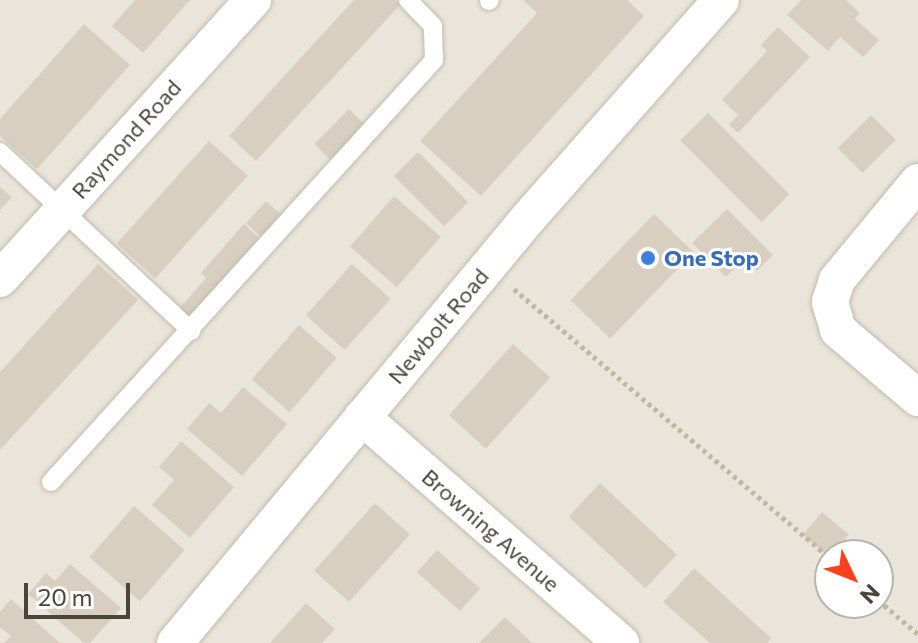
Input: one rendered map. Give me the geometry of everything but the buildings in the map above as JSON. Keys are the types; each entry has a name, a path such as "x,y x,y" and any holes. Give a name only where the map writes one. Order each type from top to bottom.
{"street":[{"name":"Raymond Road","path":"0,279 253,0"},
{"name":"Newbolt Road","path":"175,643 707,4"},
{"path":"918,182 837,280 830,302 838,330 918,398"},
{"name":"Browning Avenue","path":"362,417 605,638"}],"lane":[{"path":"51,482 434,60 433,26 408,0"},
{"path":"0,152 191,331"}],"path":[{"path":"488,266 814,544"},
{"path":"894,614 918,634"}],"shaded area":[{"path":"0,0 918,0 918,643 0,643"}],"place":[{"name":"One Stop","path":"648,258"}]}
